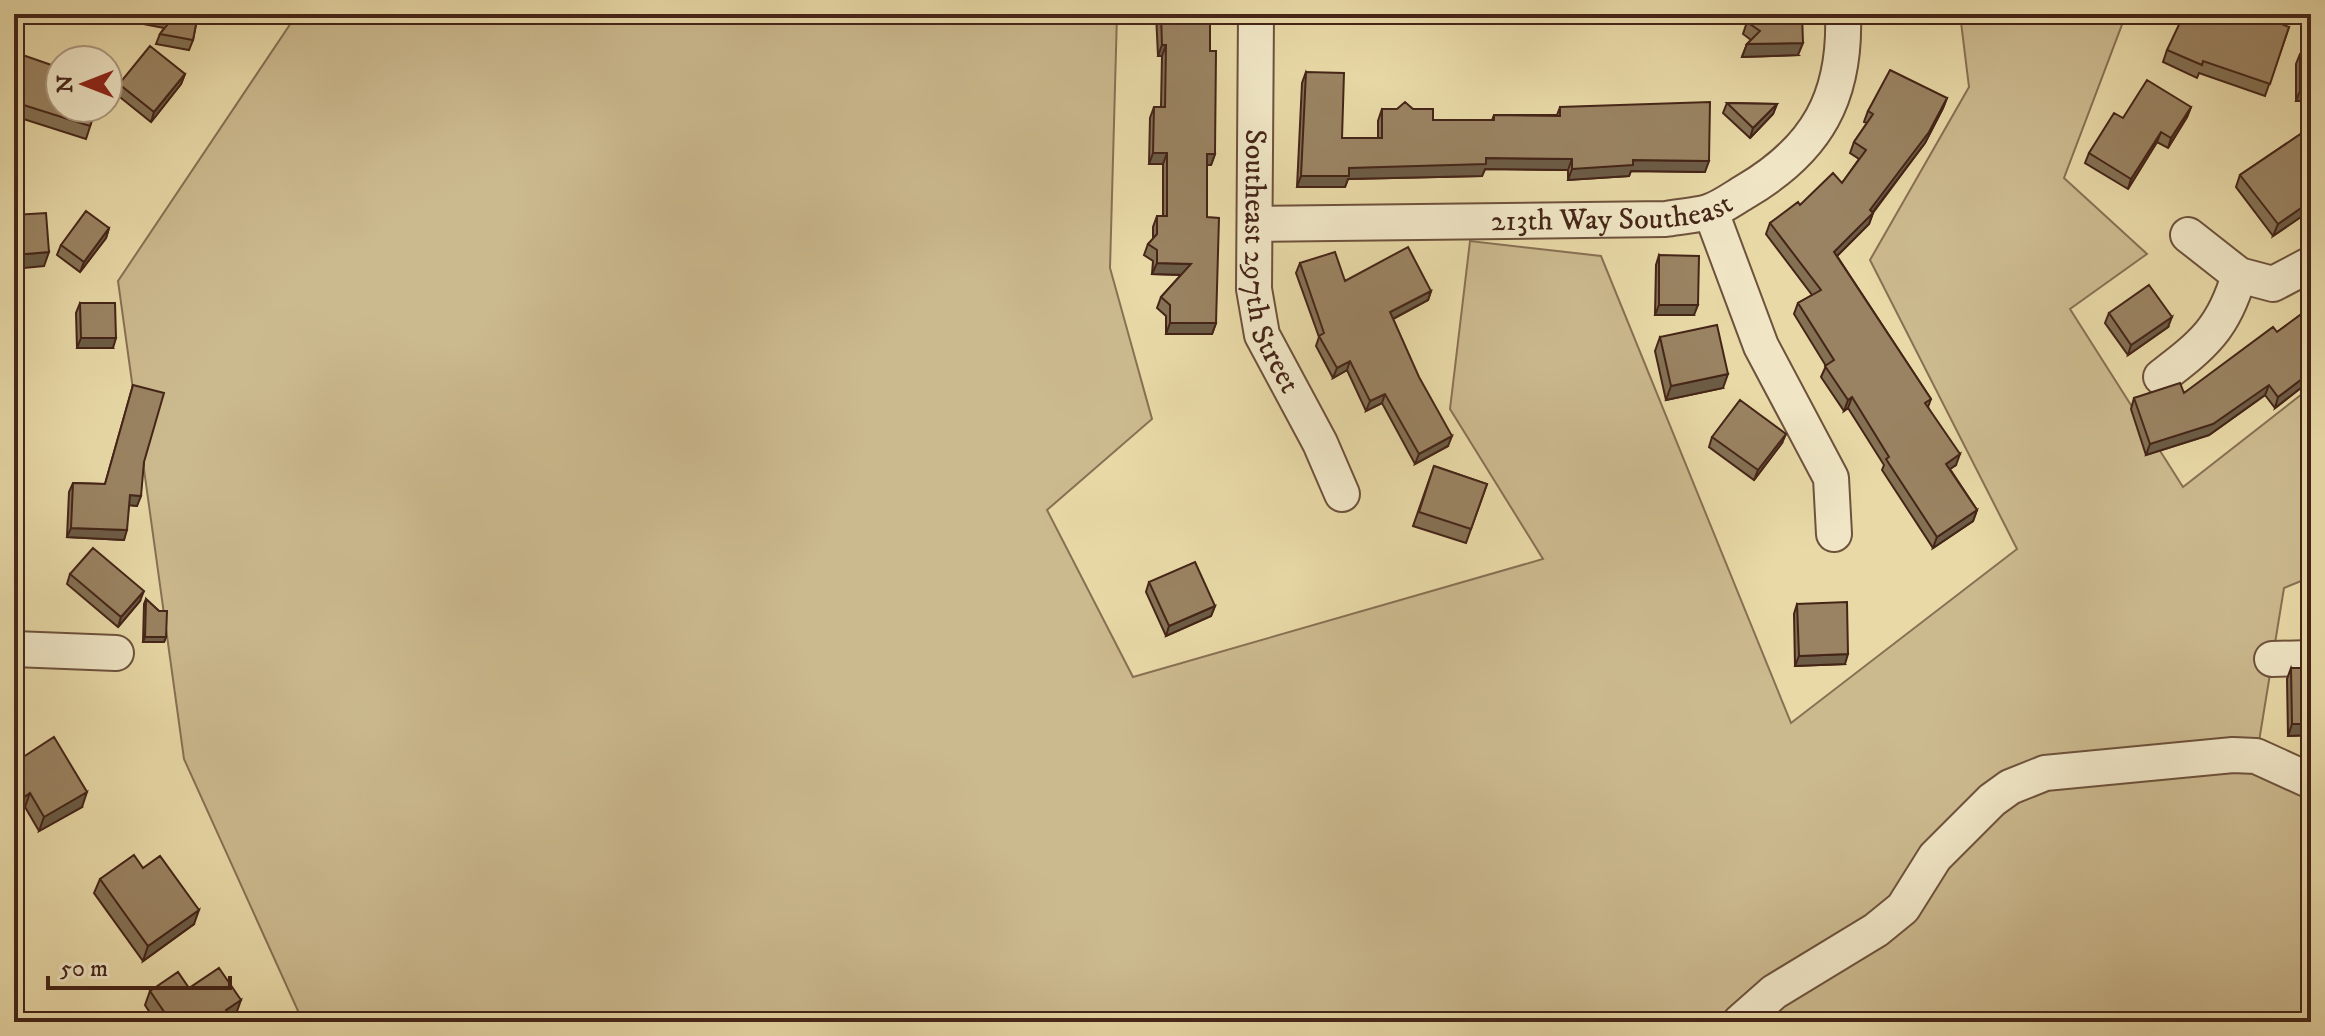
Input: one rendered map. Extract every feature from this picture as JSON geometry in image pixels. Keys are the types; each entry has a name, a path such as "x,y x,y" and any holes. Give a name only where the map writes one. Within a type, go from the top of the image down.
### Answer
{"street":[{"name":"Southeast 297th Street","path":"1256,14 1254,289 1262,335 1320,443 1342,494"},
{"name":"213th Way Southeast","path":"1256,224 1666,219 1711,212 1775,174 1818,130 1836,91 1844,43 1843,14"},
{"path":"1711,212 1761,346 1831,478 1834,534"},
{"path":"2188,235 2239,275 2273,284 2311,264"},
{"path":"2161,377 2215,332 2231,304 2239,275"},
{"path":"14,649 116,653"},
{"path":"2272,659 2311,658"},
{"path":"1740,1022 1774,992 1876,930 1903,908 1935,857 1992,800 2026,780 2045,773 2233,755 2256,756 2311,781"}],"shaded area":[{"path":"297,14 1117,14 1110,268 1152,419 1047,510 1133,677 1543,559 1450,409 1470,241 1601,256 1791,723 2017,549 1870,260 1969,87 1960,14 2126,14 2064,178 2147,254 2070,309 2183,487 2311,387 2311,577 2284,588 2255,766 2311,771 2311,1022 303,1022 184,759 118,281"}],"building":[{"path":"146,14 198,14 193,40 160,34 172,19"},
{"path":"1161,14 1210,14 1210,51 1216,51 1215,154 1207,154 1207,217 1219,218 1216,323 1170,323 1170,305 1161,297 1191,264 1157,263 1157,250 1148,244 1157,234 1157,216 1167,216 1167,153 1153,153 1154,107 1165,107 1166,45 1162,45"},
{"path":"1756,14 1802,14 1803,43 1747,44 1760,31 1747,22"},
{"path":"2184,14 2257,14 2289,27 2270,84 2203,61 2202,65 2167,50"},
{"path":"150,46 185,74 154,112 124,88 124,78"},
{"path":"14,52 44,62 44,111 14,102"},
{"path":"2300,54 2311,54 2311,91 2300,91"},
{"path":"1890,70 1947,98 1929,132 1870,210 1873,213 1834,252 1931,399 1925,403 1960,454 1946,464 1977,510 1937,537 1886,459 1889,457 1852,397 1848,400 1825,366 1834,360 1798,303 1821,290 1770,223 1798,202 1800,205 1833,173 1842,183 1866,150 1854,142 1873,114 1868,111"},
{"path":"1306,72 1344,73 1342,138 1382,138 1382,109 1397,109 1405,102 1413,109 1433,109 1433,120 1494,120 1494,115 1560,116 1560,107 1710,102 1709,161 1633,160 1633,165 1572,169 1572,159 1486,158 1486,164 1349,168 1349,176 1301,176"},
{"path":"2147,80 2191,107 2171,138 2161,132 2131,179 2089,153 2114,113 2123,118"},
{"path":"1727,103 1777,104 1753,128"},
{"path":"2311,127 2311,201 2278,224 2240,175"},
{"path":"86,211 109,228 84,262 61,245"},
{"path":"46,213 49,252 14,255 14,215"},
{"path":"1408,247 1431,291 1390,312 1419,377 1452,436 1419,454 1385,394 1370,401 1350,361 1337,368 1319,336 1324,333 1300,263 1335,252 1345,281"},
{"path":"1659,255 1699,256 1698,305 1659,305"},
{"path":"2149,285 2172,317 2131,345 2109,313"},
{"path":"80,303 115,303 116,338 81,338"},
{"path":"2311,307 2311,372 2278,397 2269,385 2213,424 2150,444 2134,398 2180,383 2184,393 2273,327 2277,332"},
{"path":"1717,325 1728,374 1671,386 1660,337"},
{"path":"133,385 164,393 144,462 141,496 130,495 127,530 71,528 73,483 105,484"},
{"path":"1740,400 1786,434 1758,470 1712,437"},
{"path":"1434,466 1487,484 1471,529 1419,512"},
{"path":"93,548 144,591 121,617 70,574"},
{"path":"1195,562 1215,606 1169,626 1149,582"},
{"path":"146,599 159,611 167,611 166,637 145,637"},
{"path":"1847,602 1848,654 1799,656 1797,604"},
{"path":"2291,668 2311,668 2311,724 2292,724"},
{"path":"54,737 87,792 44,817 30,793 24,797 18,788 14,790 14,763"},
{"path":"134,855 143,868 160,856 199,910 148,946 100,879"},
{"path":"219,968 241,1000 226,1010 234,1022 171,1022 150,991 178,972 189,988"}]}
